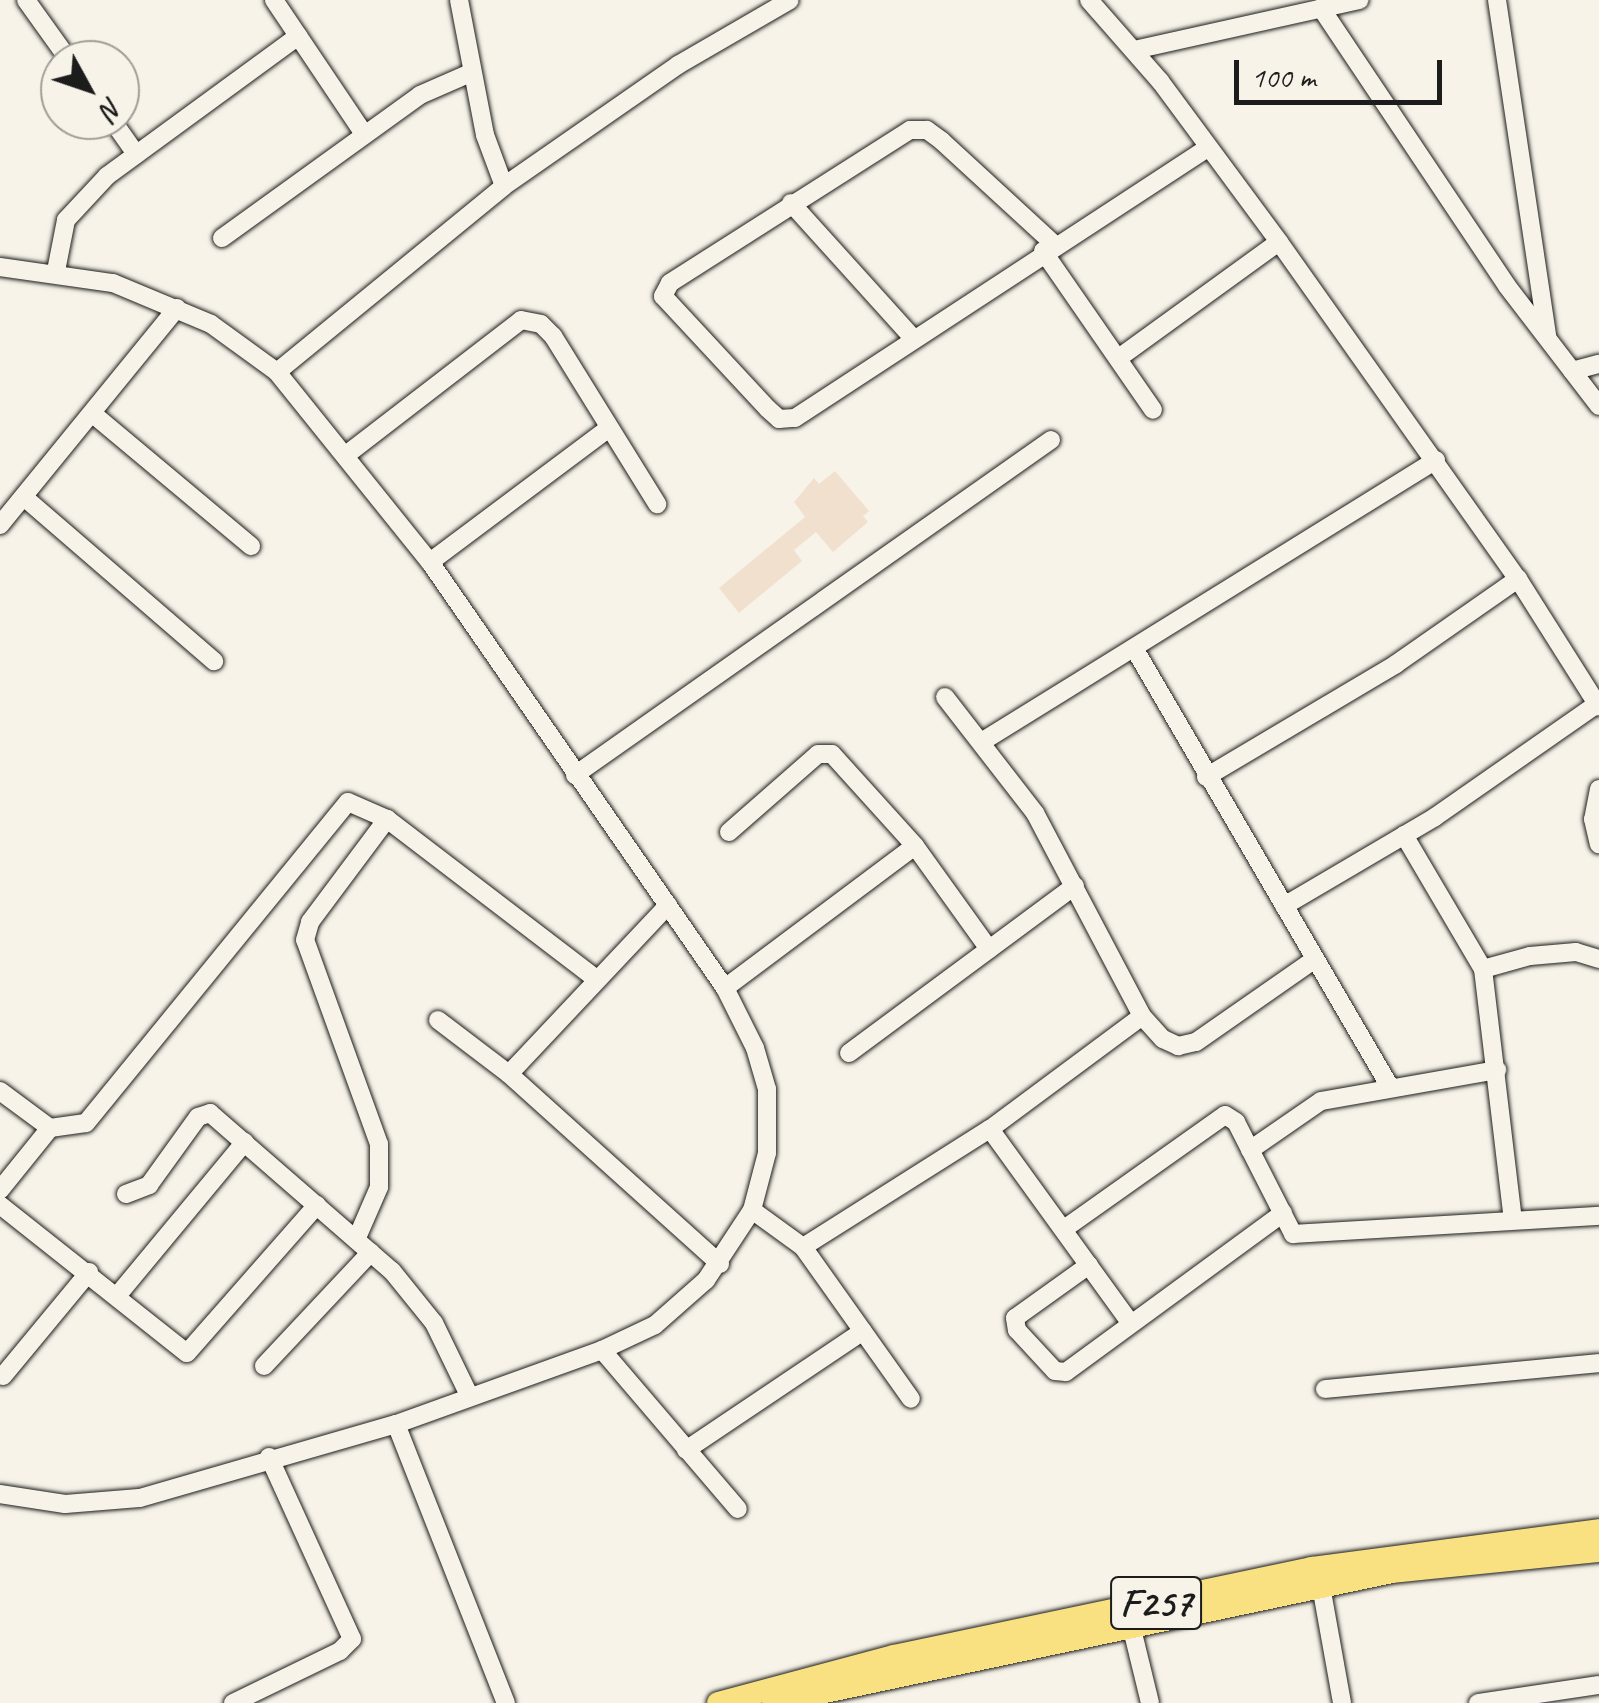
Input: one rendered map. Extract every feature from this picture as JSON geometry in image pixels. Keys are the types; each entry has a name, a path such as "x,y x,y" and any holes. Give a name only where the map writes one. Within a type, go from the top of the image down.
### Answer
{"main road":[{"name":"F257","path":"718,1703 894,1656 1312,1568 1599,1530"},
{"name":"F257","path":"772,1703 820,1698 1131,1625 1392,1572 1599,1551"}],"street":[{"path":"26,0 55,40"},
{"path":"274,0 364,134"},
{"path":"459,0 470,72 504,186"},
{"path":"277,372 504,186 678,65 790,0"},
{"path":"1089,0 1134,50 1280,242 1518,579 1598,705 1404,835 1284,906"},
{"path":"1134,50 1360,0"},
{"path":"1497,0 1547,338"},
{"path":"1321,8 1547,338 1599,406"},
{"path":"56,271 66,220 136,154 298,36"},
{"path":"222,238 420,95 470,72"},
{"path":"1152,410 1049,248 927,130 910,130 791,203 670,283 664,296 673,313 779,418 795,418 912,337 1049,248 1208,148"},
{"path":"126,140 136,154"},
{"path":"791,203 912,337"},
{"path":"1120,357 1280,242"},
{"path":"0,267 56,271 113,283 212,324 277,372 430,562 725,988 766,1089 767,1154 752,1210 720,1264 655,1325 602,1350 396,1424 269,1457 139,1498 65,1504 0,1494"},
{"path":"0,525 177,308"},
{"path":"346,455 521,320 541,324 553,336 657,504"},
{"path":"1572,370 1599,364"},
{"path":"93,414 251,546"},
{"path":"430,562 609,428"},
{"path":"576,774 1051,440"},
{"path":"983,741 1436,460"},
{"path":"25,498 214,661"},
{"path":"1206,777 1314,716 1518,579"},
{"path":"1134,648 1388,1086"},
{"path":"945,697 983,741 1035,813 1142,1016 1162,1040 1178,1046 1196,1042 1315,959"},
{"path":"729,832 818,754 832,754 914,846 989,949"},
{"path":"1599,789 1593,818 1599,844"},
{"path":"0,1190 50,1128 86,1123 348,802 359,801 387,819 596,979"},
{"path":"264,1366 364,1246 379,1187 379,1144 306,940 310,922 387,819"},
{"path":"1404,835 1483,969 1514,1219"},
{"path":"725,988 914,846"},
{"path":"849,1054 1076,886"},
{"path":"509,1074 668,904"},
{"path":"1483,969 1561,953 1599,958"},
{"path":"804,1247 990,1129 1142,1016"},
{"path":"438,1020 509,1074 720,1264"},
{"path":"1250,1150 1320,1101 1496,1070"},
{"path":"0,1091 50,1128"},
{"path":"126,1194 149,1185 204,1112 364,1246 434,1323 470,1397"},
{"path":"1064,1229 1215,1116 1236,1122 1293,1234 1312,1237 1514,1219 1599,1216"},
{"path":"990,1129 1129,1321"},
{"path":"117,1296 244,1142"},
{"path":"0,1205 187,1353 317,1205"},
{"path":"752,1210 804,1247 911,1398"},
{"path":"1088,1265 1016,1318 1017,1330 1041,1360 1066,1372 1129,1321 1283,1213"},
{"path":"3,1376 89,1272"},
{"path":"686,1450 863,1331"},
{"path":"602,1350 738,1509"},
{"path":"1325,1388 1599,1364"},
{"path":"396,1424 506,1703"},
{"path":"233,1703 340,1652 352,1638 269,1457"},
{"path":"1321,1586 1342,1703"},
{"path":"1131,1625 1150,1703"},
{"path":"1478,1703 1599,1685"}],"shaded area":[{"path":"835,471 869,511 863,516 868,522 833,552 816,532 794,550 802,561 739,613 719,588 805,517 794,502 814,478 819,484"}]}
